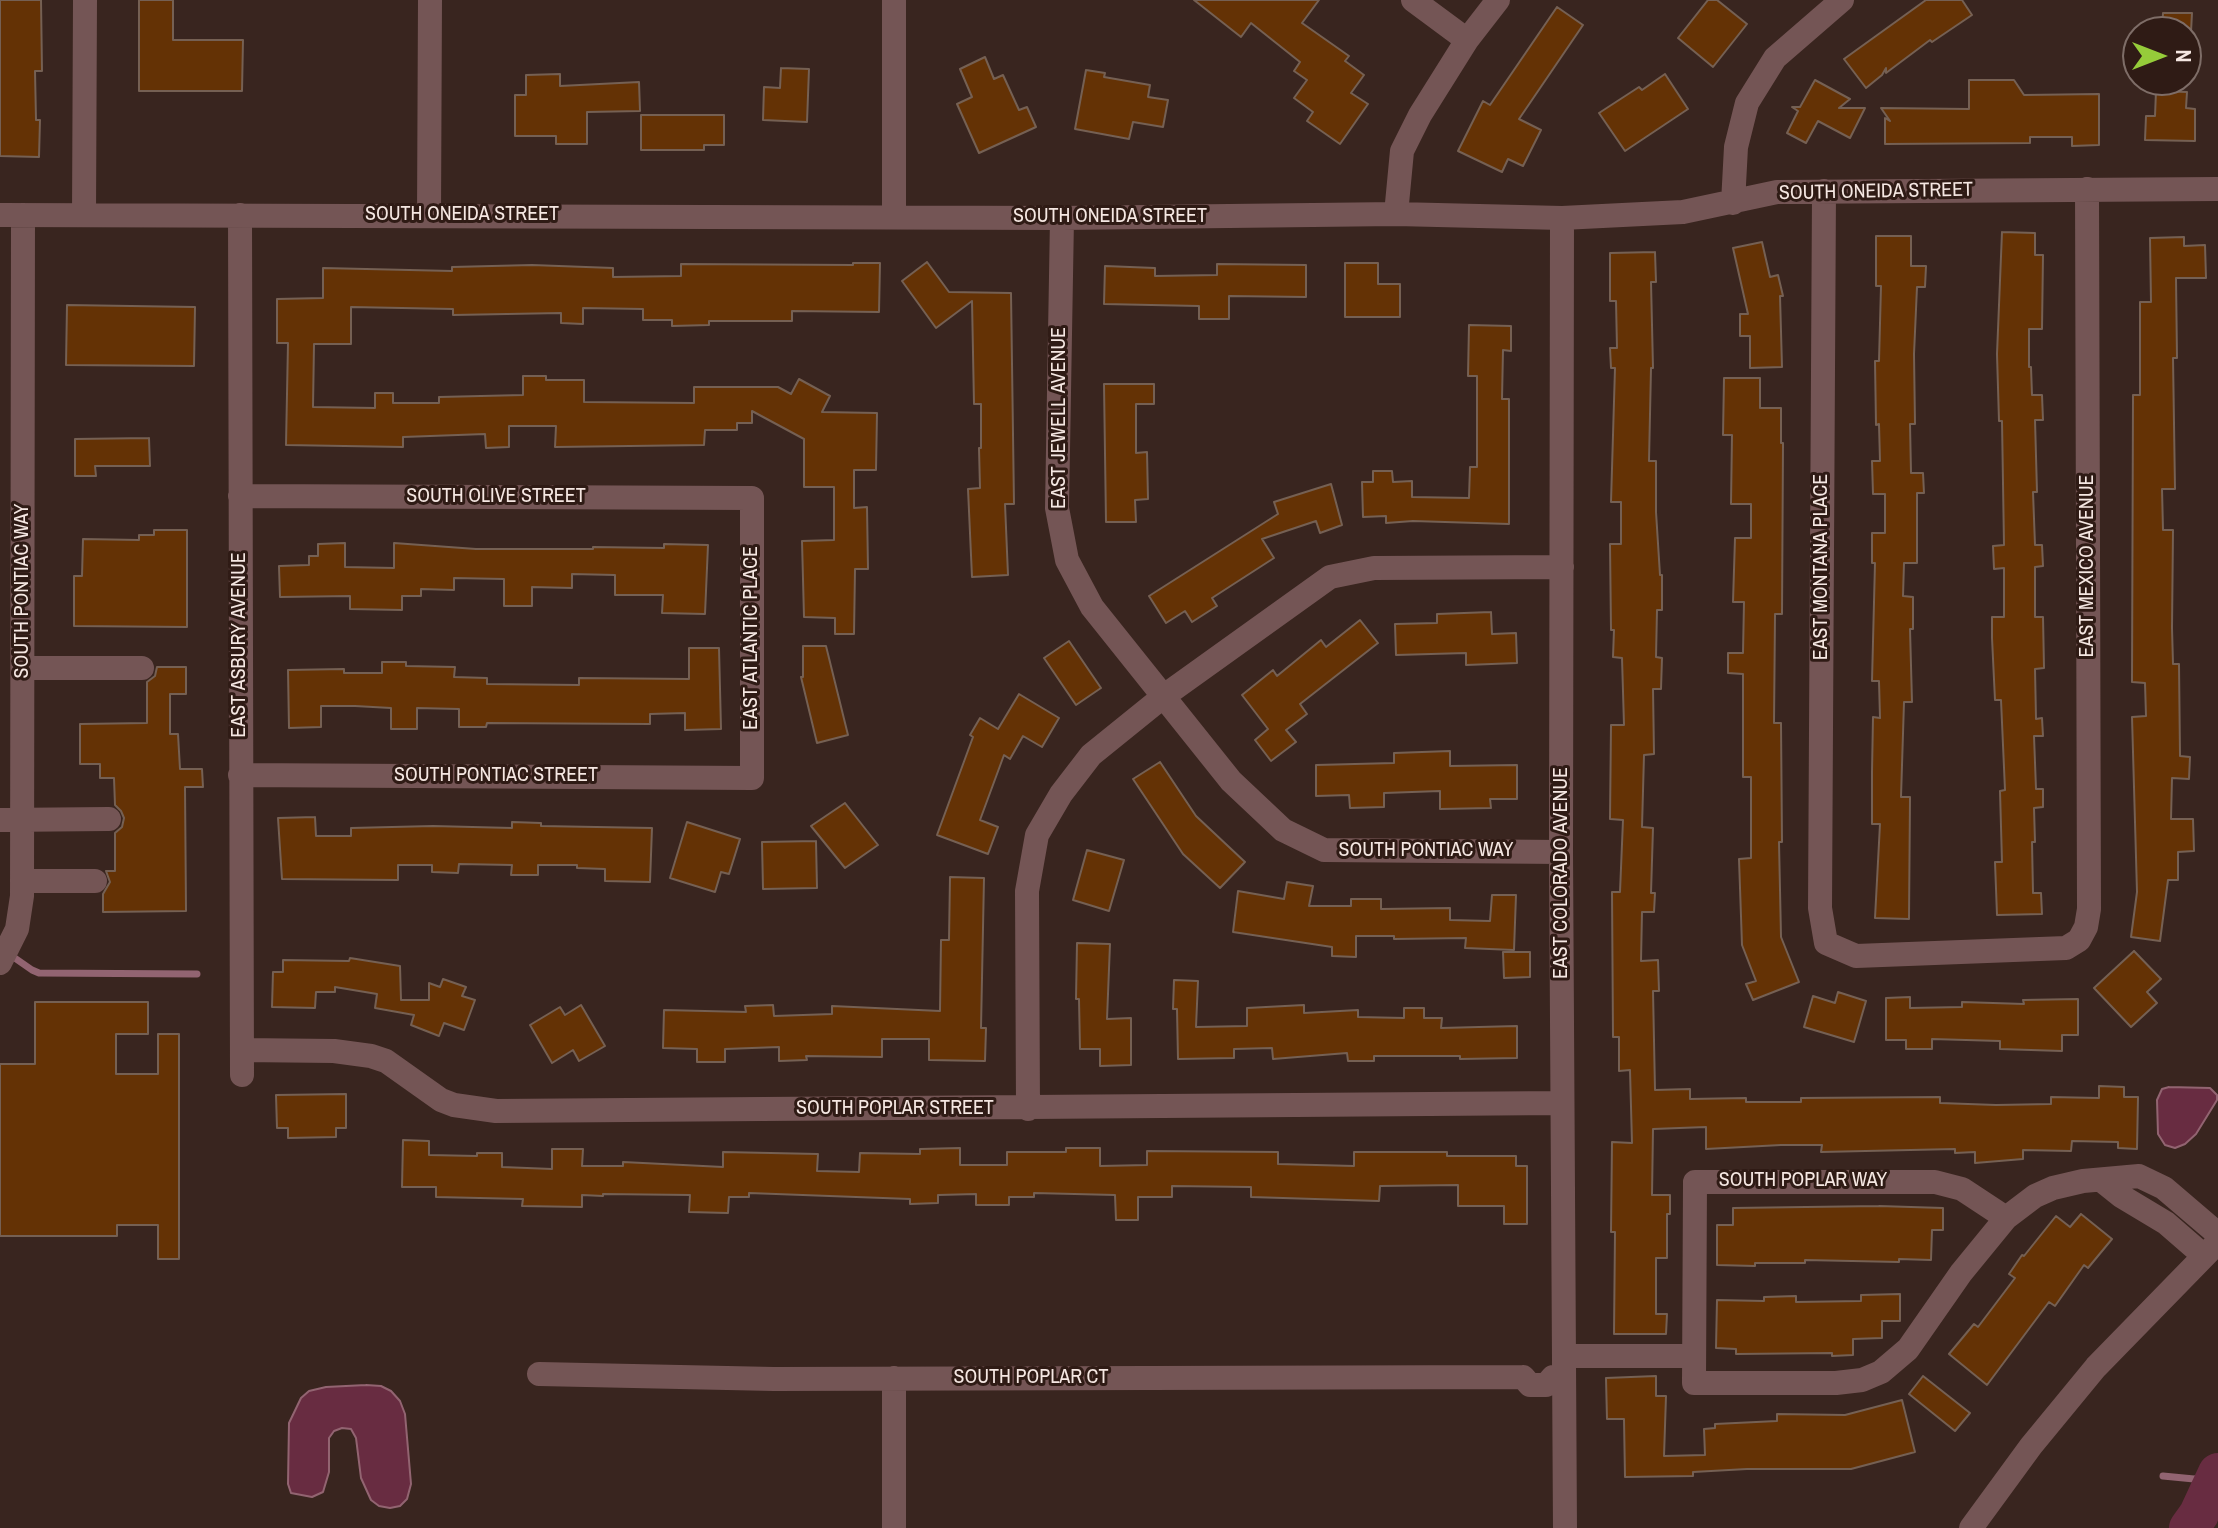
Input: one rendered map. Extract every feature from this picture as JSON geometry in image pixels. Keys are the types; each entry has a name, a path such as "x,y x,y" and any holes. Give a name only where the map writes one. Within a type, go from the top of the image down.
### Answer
{"street":[{"path":"84,215 85,0"},
{"path":"429,215 430,0"},
{"path":"894,0 894,216"},
{"path":"1413,0 1467,40"},
{"path":"1396,214 1402,151 1420,115 1467,40 1498,0"},
{"path":"1733,203 1736,147 1747,103 1775,58 1842,0"},
{"name":"EAST MEXICO AVENUE","path":"1826,943 1856,956 2053,949 2066,948 2079,940 2086,927 2089,909 2087,189"},
{"name":"SOUTH ONEIDA STREET","path":"12,215 1062,218 1396,214 1562,218 1683,212 1777,192 2218,189"},
{"name":"EAST MONTANA PLACE","path":"1824,191 1820,908 1826,943"},
{"name":"SOUTH PONTIAC WAY","path":"0,963 17,929 22,881 11,820 11,713 23,668 11,431 12,215"},
{"name":"EAST ASBURY AVENUE","path":"240,215 242,1062"},
{"name":"EAST JEWELL AVENUE","path":"1062,218 1057,508 1067,560 1092,607 1164,696"},
{"name":"EAST COLORADO AVENUE","path":"1562,218 1560,1370 1565,1528"},
{"name":"SOUTH OLIVE STREET","path":"240,496 752,498"},
{"name":"EAST ATLANTIC PLACE","path":"752,498 752,778"},
{"path":"1028,1109 1027,891 1037,835 1061,794 1091,755 1164,696 1330,577 1374,568 1562,567"},
{"path":"23,668 142,668"},
{"name":"SOUTH PONTIAC WAY","path":"1164,696 1231,781 1283,830 1324,850 1561,852"},
{"name":"SOUTH PONTIAC STREET","path":"240,775 752,778"},
{"path":"11,820 109,819"},
{"path":"22,881 95,881"},
{"name":"SOUTH POPLAR STREET","path":"242,1062 334,1051 371,1056 386,1061 441,1100 472,1109 1028,1109 1562,1103"},
{"path":"2006,1218 2035,1196 2053,1188 2130,1175 2161,1186 2218,1234"},
{"path":"1971,1528 2031,1446 2096,1367 2211,1249 2121,1196 2101,1180"},
{"name":"SOUTH POPLAR WAY","path":"1695,1182 1935,1182 1962,1189 2006,1218 1961,1273 1902,1355 1870,1377 1825,1383 1694,1383 1695,1182"},
{"path":"2147,1210 2161,1186"},
{"path":"1560,1370 1694,1356"},
{"name":"SOUTH POPLAR CT","path":"539,1374 894,1378 1523,1377 1530,1385 1546,1385 1560,1370"},
{"path":"894,1378 894,1528"}],"shaded area":[{"path":"2210,1088 2217,1095 2196,1134 2175,1148 2165,1145 2158,1134 2157,1100 2162,1089"},
{"path":"381,1386 391,1391 400,1401 405,1414 411,1484 407,1499 400,1506 390,1508 379,1506 371,1500 361,1478 356,1438 351,1429 342,1428 334,1431 329,1438 329,1472 323,1492 312,1497 291,1493 288,1484 289,1423 301,1398 309,1391 326,1387"}],"building":[{"path":"0,0 41,0 42,71 35,71 36,120 40,120 39,157 0,156"},
{"path":"139,0 173,0 173,40 243,40 242,91 139,91"},
{"path":"1194,0 1319,0 1302,23 1349,56 1345,61 1364,75 1351,93 1368,104 1340,144 1307,121 1313,112 1294,98 1307,80 1294,71 1300,62 1251,23 1241,37"},
{"path":"1708,0 1717,0 1747,24 1713,67 1678,38"},
{"path":"1926,0 1962,0 1972,15 1932,42 1930,40 1886,73 1886,68 1866,88 1844,59"},
{"path":"1557,7 1583,25 1519,119 1541,130 1523,166 1508,159 1502,172 1458,151 1483,101 1490,105"},
{"path":"2163,13 2192,13 2192,16 2163,16"},
{"path":"985,57 994,79 1003,75 1019,110 1027,107 1036,127 979,153 957,104 972,97 960,69"},
{"path":"781,68 809,69 807,122 763,120 764,87 780,88"},
{"path":"1086,70 1105,73 1104,77 1150,85 1148,97 1168,100 1163,127 1133,122 1129,139 1075,129"},
{"path":"560,74 560,86 639,82 640,111 587,112 587,144 556,144 556,136 515,136 515,95 526,95 526,75"},
{"path":"1665,74 1688,109 1625,151 1599,113"},
{"path":"1815,80 1850,99 1839,108 1865,108 1850,138 1818,121 1806,143 1787,133 1798,111 1792,107 1800,107"},
{"path":"1969,80 2014,80 2024,95 2099,94 2099,145 2072,146 2072,137 2030,137 2030,143 1885,144 1885,118 1890,121 1881,108 1969,109"},
{"path":"2156,96 2187,96 2186,108 2195,109 2195,141 2145,140 2146,116 2155,116"},
{"path":"641,115 724,115 724,145 704,145 704,150 641,150"},
{"path":"2002,232 2035,233 2035,255 2043,255 2042,329 2029,329 2032,395 2042,395 2043,420 2035,420 2037,492 2033,492 2035,545 2042,545 2043,566 2035,567 2035,617 2043,617 2044,668 2035,669 2036,719 2042,718 2043,736 2034,736 2036,789 2043,789 2043,807 2034,808 2035,842 2032,842 2033,893 2041,893 2042,914 1997,915 1995,862 2002,862 2000,791 2005,790 2001,700 1995,700 1992,617 2004,617 2004,568 1994,569 1993,546 2004,545 2002,421 1999,421 1997,354"},
{"path":"1876,236 1911,236 1911,266 1926,266 1925,287 1917,287 1915,424 1910,424 1911,473 1923,473 1924,493 1917,493 1917,563 1904,563 1903,596 1913,597 1913,629 1910,629 1912,702 1904,702 1901,797 1910,797 1909,919 1875,918 1880,824 1872,824 1873,717 1880,718 1879,681 1872,681 1875,563 1872,563 1872,533 1885,533 1885,494 1873,494 1872,461 1880,461 1875,361 1879,361 1881,286 1876,286"},
{"path":"2184,237 2184,246 2205,245 2206,278 2176,278 2177,358 2173,358 2175,489 2162,489 2163,530 2173,530 2173,664 2179,664 2180,756 2190,757 2189,779 2172,778 2171,819 2193,819 2194,851 2178,852 2178,880 2168,880 2160,941 2131,937 2137,892 2132,717 2146,716 2145,683 2132,682 2133,395 2140,395 2140,302 2151,302 2150,238"},
{"path":"1762,242 1770,277 1778,275 1783,296 1780,296 1782,367 1750,368 1750,336 1740,336 1740,314 1748,314 1733,248"},
{"path":"1655,252 1656,282 1651,282 1653,368 1649,461 1656,461 1662,610 1657,610 1656,657 1662,658 1661,689 1653,689 1654,754 1644,755 1642,827 1653,828 1651,893 1655,893 1654,912 1642,912 1641,961 1658,960 1659,991 1653,991 1655,1090 1690,1089 1690,1099 1746,1098 1746,1102 1801,1102 1801,1098 1940,1097 1940,1103 1996,1105 2051,1104 2051,1097 2099,1098 2099,1086 2124,1087 2124,1097 2138,1097 2137,1149 2118,1148 2118,1142 2072,1141 2071,1151 2023,1150 2023,1159 1975,1163 1975,1152 1955,1153 1955,1149 1821,1152 1822,1145 1781,1145 1706,1149 1706,1127 1653,1129 1652,1195 1670,1195 1667,1258 1656,1258 1656,1314 1667,1314 1666,1334 1614,1334 1612,1142 1632,1143 1630,1070 1619,1071 1619,1037 1613,1037 1612,892 1620,892 1623,820 1610,819 1611,725 1624,725 1622,658 1613,657 1614,630 1611,630 1610,544 1621,544 1621,502 1611,502 1615,368 1611,368 1610,348 1617,348 1616,301 1610,301 1610,253"},
{"path":"927,262 949,292 1011,293 1014,504 1005,504 1008,575 972,577 968,489 980,488 981,404 974,404 972,301 936,328 902,281"},
{"path":"880,263 879,312 792,311 792,321 709,321 709,325 672,326 672,320 643,320 643,309 583,308 583,324 561,323 561,313 453,315 453,309 351,307 351,344 314,344 313,407 375,408 375,393 393,393 393,403 439,403 439,397 523,395 523,376 546,376 546,380 584,380 584,402 694,403 694,387 778,387 791,394 799,379 830,396 822,412 877,413 876,470 854,470 854,508 867,507 868,569 855,569 854,634 835,634 835,618 804,617 802,541 834,540 834,487 804,487 804,439 752,411 752,423 737,423 737,430 705,430 704,445 555,447 556,426 509,426 509,447 486,448 485,434 403,437 403,447 286,445 288,343 277,343 277,299 323,298 323,268 452,271 452,267 532,265 613,268 613,277 681,276 681,264"},
{"path":"1345,263 1378,263 1378,284 1400,284 1400,317 1345,317"},
{"path":"1217,264 1306,265 1306,297 1229,296 1229,319 1199,319 1199,306 1104,304 1105,266 1155,268 1155,276 1217,275"},
{"path":"67,305 195,307 194,366 66,365"},
{"path":"1469,325 1511,326 1511,351 1503,350 1502,399 1509,399 1509,524 1386,523 1386,516 1363,517 1362,482 1373,482 1373,471 1392,471 1393,482 1412,481 1412,497 1469,498 1470,467 1477,467 1477,376 1468,376"},
{"path":"1724,378 1760,378 1760,408 1781,408 1783,443 1782,614 1775,614 1774,723 1781,723 1781,937 1799,982 1753,1000 1746,984 1756,981 1742,945 1739,859 1751,858 1751,777 1743,777 1743,674 1728,673 1728,653 1743,653 1744,602 1733,602 1735,538 1751,538 1751,504 1731,504 1732,435 1723,435"},
{"path":"1104,384 1154,384 1154,404 1136,404 1136,453 1147,452 1148,499 1135,500 1136,522 1106,522"},
{"path":"149,438 150,466 95,466 96,476 75,476 75,439"},
{"path":"1331,484 1342,525 1320,533 1316,521 1262,539 1274,558 1212,598 1217,606 1192,622 1185,611 1166,623 1149,596 1278,514 1274,502"},
{"path":"154,530 187,530 187,627 74,626 74,576 82,576 83,539 139,540 139,535 154,535"},
{"path":"345,543 345,567 394,568 394,543 476,549 708,545 705,614 662,613 663,595 615,595 615,575 572,574 572,588 532,587 532,606 504,606 504,579 454,578 454,590 421,589 421,596 402,596 402,610 350,609 350,596 280,597 279,566 309,565 309,556 318,556 318,544"},
{"path":"1491,612 1492,634 1516,633 1517,663 1466,665 1466,653 1396,655 1395,624 1437,623 1437,614"},
{"path":"1360,620 1378,643 1300,704 1307,714 1286,730 1296,742 1271,761 1255,740 1268,729 1242,695 1273,670 1277,676 1321,640 1326,647"},
{"path":"1069,641 1101,688 1076,705 1044,658"},
{"path":"803,646 826,646 848,735 817,743 801,677"},
{"path":"689,648 719,648 721,729 685,730 685,713 650,714 650,724 487,723 486,727 459,727 459,709 417,708 417,729 391,729 391,708 355,706 321,706 321,727 289,728 288,670 344,669 344,673 382,673 382,662 406,662 406,666 455,667 454,677 487,678 487,684 579,685 579,678 689,679"},
{"path":"157,667 186,667 186,694 170,694 170,734 178,734 180,769 202,769 203,787 185,787 186,911 103,912 103,894 110,882 106,871 115,871 115,833 122,827 124,818 115,805 114,778 100,778 100,764 80,764 80,724 147,723 147,682 155,676"},
{"path":"1019,694 1059,718 1042,747 1023,736 1010,759 1004,755 980,820 998,827 988,854 937,835 973,737 970,735 980,718 998,729"},
{"path":"1450,751 1450,766 1517,765 1517,799 1490,799 1491,808 1440,809 1440,791 1384,793 1384,807 1350,808 1349,795 1316,796 1316,765 1394,763 1394,753"},
{"path":"1160,762 1196,816 1245,862 1220,888 1183,854 1133,779"},
{"path":"845,803 878,845 845,868 811,826"},
{"path":"315,817 316,836 351,836 351,828 512,828 512,822 541,823 541,826 652,828 650,882 605,881 605,869 577,868 577,865 538,865 538,875 511,875 512,865 459,864 458,873 432,872 432,865 398,865 398,880 282,879 278,818"},
{"path":"687,822 740,839 729,874 721,872 715,892 670,878"},
{"path":"816,841 817,888 763,889 762,842"},
{"path":"1087,850 1124,860 1109,911 1073,900"},
{"path":"950,877 984,878 981,1028 986,1028 985,1061 929,1060 929,1039 882,1039 882,1057 806,1056 807,1060 779,1061 779,1047 725,1049 725,1062 697,1062 697,1049 663,1048 664,1010 746,1012 745,1006 773,1005 774,1016 832,1014 832,1006 940,1011 941,940 949,940"},
{"path":"1287,882 1313,886 1309,906 1351,906 1351,899 1381,899 1381,909 1450,908 1450,920 1490,921 1492,895 1516,895 1514,950 1465,948 1466,938 1356,936 1356,957 1332,956 1332,947 1233,932 1238,891 1284,899"},
{"path":"1077,943 1110,944 1107,1019 1131,1018 1131,1065 1100,1066 1100,1049 1080,1049 1079,999 1076,999"},
{"path":"2134,951 2161,979 2147,992 2157,1003 2131,1027 2094,988"},
{"path":"1503,952 1530,952 1530,977 1504,978"},
{"path":"350,958 400,966 401,1000 429,1000 429,983 440,987 443,979 466,987 462,996 475,1000 464,1030 444,1023 439,1036 411,1025 414,1015 375,1008 377,994 335,987 335,992 316,992 315,1008 272,1007 273,972 283,972 283,960 349,961"},
{"path":"1174,980 1198,981 1196,1027 1247,1026 1247,1008 1304,1005 1304,1013 1358,1010 1358,1017 1404,1018 1404,1008 1424,1008 1424,1018 1442,1018 1441,1028 1517,1026 1517,1058 1374,1056 1374,1061 1348,1061 1347,1053 1273,1059 1272,1048 1234,1049 1234,1058 1178,1059 1177,1009 1173,1009"},
{"path":"1838,992 1866,1001 1854,1042 1804,1027 1813,996 1835,1003"},
{"path":"1910,997 1910,1008 1962,1007 1962,1002 2024,1004 2023,1000 2078,999 2078,1035 2062,1035 2062,1051 2000,1049 2000,1041 1932,1039 1932,1049 1906,1049 1906,1040 1886,1040 1886,998"},
{"path":"35,1002 148,1002 148,1034 116,1034 116,1074 158,1074 158,1034 179,1034 179,1259 158,1259 158,1225 117,1225 117,1236 0,1236 0,1064 35,1064"},
{"path":"581,1005 605,1046 579,1061 573,1050 552,1063 530,1025 560,1007 565,1015"},
{"path":"346,1094 346,1128 336,1128 336,1137 288,1138 288,1128 277,1128 276,1095"},
{"path":"403,1140 429,1141 429,1155 502,1153 502,1167 552,1169 552,1149 583,1149 582,1166 623,1166 623,1162 723,1167 723,1152 818,1154 817,1171 859,1172 860,1153 920,1154 920,1149 960,1148 960,1165 1007,1165 1007,1152 1066,1152 1066,1148 1100,1148 1100,1166 1147,1165 1147,1151 1278,1152 1278,1164 1354,1166 1354,1152 1516,1156 1516,1166 1527,1166 1527,1224 1504,1224 1504,1206 1458,1206 1458,1185 1380,1186 1379,1201 1251,1197 1251,1187 1172,1186 1172,1197 1138,1197 1138,1220 1116,1220 1115,1195 1034,1193 1034,1197 1009,1197 1009,1205 976,1205 976,1194 938,1195 938,1203 910,1204 910,1199 749,1193 749,1197 729,1197 728,1213 689,1212 690,1195 582,1195 582,1207 522,1206 523,1199 436,1197 436,1187 402,1187"},
{"path":"1733,1208 1943,1208 1943,1230 1932,1230 1931,1260 1805,1260 1805,1263 1755,1263 1755,1266 1717,1265 1717,1225 1733,1225"},
{"path":"2081,1214 2112,1239 2088,1268 2084,1265 2055,1306 2049,1302 1987,1385 1949,1354 1974,1324 1978,1327 2015,1278 2009,1274 2022,1255 2056,1216 2070,1227"},
{"path":"1900,1294 1900,1321 1882,1321 1882,1338 1853,1339 1853,1355 1736,1354 1736,1349 1716,1348 1717,1300 1764,1301 1764,1297 1796,1296 1796,1302 1861,1301 1861,1295"},
{"path":"1656,1376 1656,1396 1666,1396 1664,1456 1705,1455 1704,1429 1715,1428 1715,1424 1777,1421 1777,1414 1845,1415 1902,1400 1915,1452 1851,1469 1747,1469 1693,1472 1693,1476 1625,1477 1624,1419 1607,1419 1606,1378"},
{"path":"1923,1376 1970,1413 1955,1431 1909,1394"}],"waterway":[{"path":"9,954 39,973 197,974"},
{"path":"2189,1528 2218,1473"},
{"path":"2163,1476 2194,1479 2216,1476"}]}
